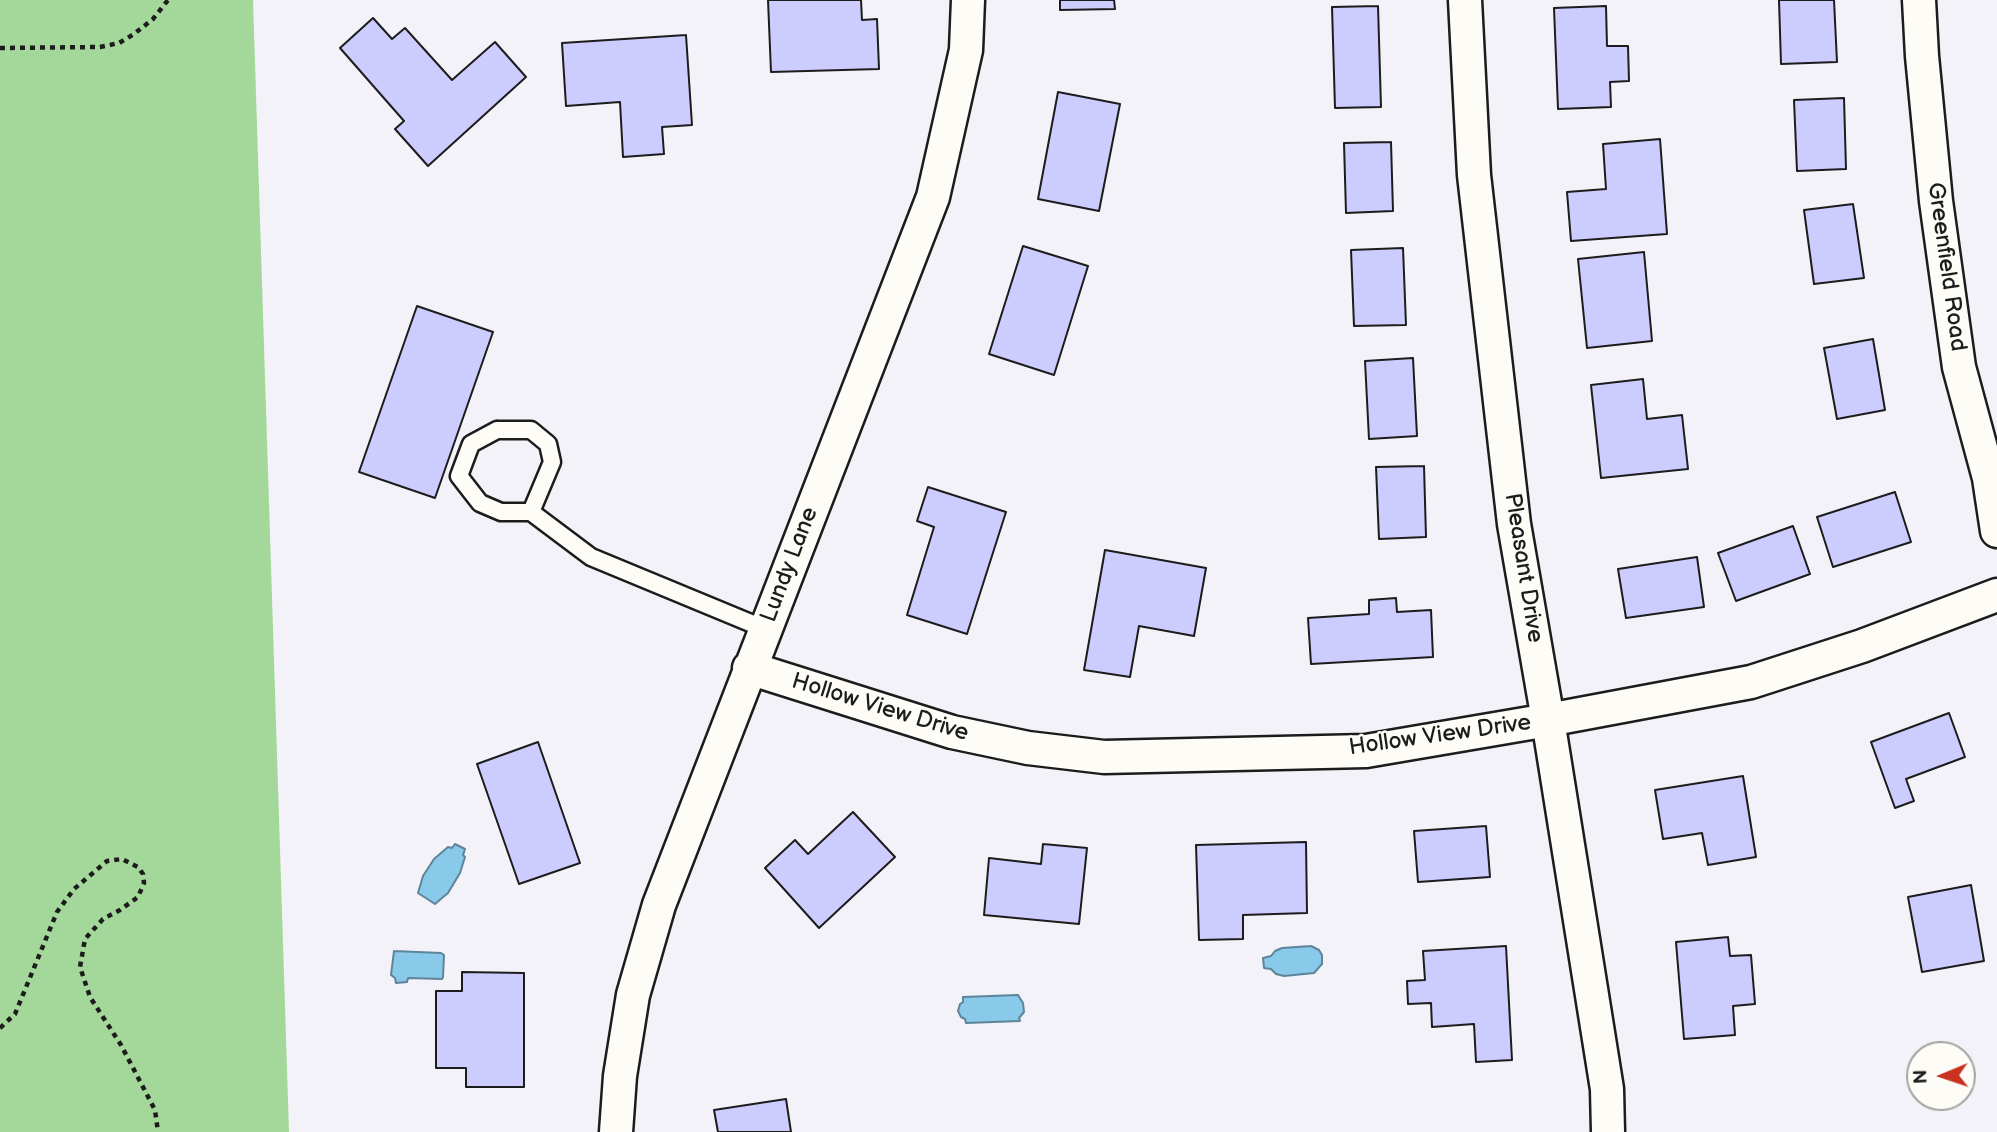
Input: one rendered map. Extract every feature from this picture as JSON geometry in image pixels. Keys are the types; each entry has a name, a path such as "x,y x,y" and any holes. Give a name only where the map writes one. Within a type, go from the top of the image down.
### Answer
{"street":[{"name":"Lundy Lane","path":"616,1132 620,1076 633,995 659,905 933,197 966,50 968,0"},
{"name":"Pleasant Drive","path":"1465,0 1474,175 1514,524 1607,1089 1608,1132"},
{"name":"Greenfield Road","path":"1919,0 1936,201 1959,367 1989,478 1997,531"},
{"name":"Hollow View Drive","path":"750,668 952,732 1028,748 1104,757 1366,751 1751,682 1862,646 1997,595"}],"lane":[{"path":"531,512 552,462 548,444 531,430 497,430 471,444 458,476 480,503 501,512 531,512 591,557 765,629"}],"path":[{"path":"0,48 100,47 118,43 153,19 168,0"},
{"path":"0,1028 15,1014 57,912 74,890 107,861 122,859 138,867 143,874 144,883 138,897 103,919 85,939 80,967 90,997 121,1045 155,1110 158,1132"}],"green space":[{"path":"0,0 253,0 289,1132 0,1132"}],"water":[{"path":"455,844 465,849 460,873 448,893 435,904 418,893 423,876 434,859"},
{"path":"1311,946 1322,955 1322,964 1314,973 1284,976 1264,968 1263,958 1271,956 1275,951"},
{"path":"394,951 441,953 444,955 442,979 408,978 407,982 396,983 391,975"},
{"path":"1018,995 1024,1012 1019,1018 1020,1021 966,1023 958,1011 963,997"}],"building":[{"path":"768,0 861,0 862,20 877,19 879,69 771,72"},
{"path":"1060,0 1114,0 1115,9 1060,10"},
{"path":"1779,0 1834,0 1837,62 1781,64"},
{"path":"1378,6 1381,107 1335,108 1332,7"},
{"path":"1606,6 1607,46 1628,46 1629,81 1610,82 1611,107 1558,109 1554,8"},
{"path":"373,18 392,39 405,28 452,80 495,42 526,77 428,166 395,129 404,121 340,48"},
{"path":"686,35 692,125 662,127 664,154 623,157 620,102 566,106 562,43"},
{"path":"1058,92 1120,104 1099,211 1038,199"},
{"path":"1844,98 1846,169 1797,171 1794,100"},
{"path":"1660,139 1667,234 1571,241 1567,192 1606,189 1603,144"},
{"path":"1391,142 1393,211 1346,213 1344,143"},
{"path":"1853,204 1864,278 1814,284 1804,210"},
{"path":"1023,246 1088,266 1054,375 989,354"},
{"path":"1403,248 1406,325 1354,326 1351,250"},
{"path":"1644,252 1652,341 1587,348 1578,259"},
{"path":"417,306 493,332 435,498 359,472"},
{"path":"1873,339 1885,410 1837,419 1824,348"},
{"path":"1413,358 1417,436 1369,439 1365,361"},
{"path":"1643,379 1647,419 1682,415 1688,469 1601,478 1591,385"},
{"path":"1424,466 1426,537 1379,539 1376,467"},
{"path":"928,487 1006,512 967,634 907,615 934,527 917,521"},
{"path":"1895,492 1911,542 1833,567 1817,517"},
{"path":"1793,526 1810,574 1736,601 1718,553"},
{"path":"1105,550 1206,568 1194,636 1139,626 1130,677 1084,670"},
{"path":"1697,557 1704,607 1626,618 1618,569"},
{"path":"1396,598 1397,612 1431,610 1433,657 1311,664 1308,618 1369,614 1369,600"},
{"path":"1949,713 1965,757 1906,779 1914,801 1895,808 1871,742"},
{"path":"538,742 580,863 519,884 477,764"},
{"path":"1743,776 1756,857 1708,865 1702,833 1663,839 1655,790"},
{"path":"853,812 895,857 819,928 765,868 795,840 808,854"},
{"path":"1486,826 1490,877 1418,882 1414,831"},
{"path":"1306,842 1307,913 1243,915 1243,939 1199,940 1196,845"},
{"path":"1043,844 1087,848 1079,924 984,915 989,858 1041,864"},
{"path":"1971,885 1984,961 1922,972 1908,897"},
{"path":"1728,937 1730,956 1751,955 1755,1004 1733,1006 1735,1035 1684,1039 1676,942"},
{"path":"1506,946 1512,1060 1476,1062 1474,1024 1432,1027 1431,1003 1408,1004 1407,981 1425,980 1423,951"},
{"path":"462,972 524,973 524,1087 466,1087 466,1068 436,1068 436,991 462,991"},
{"path":"786,1099 791,1132 718,1132 714,1110"}]}
